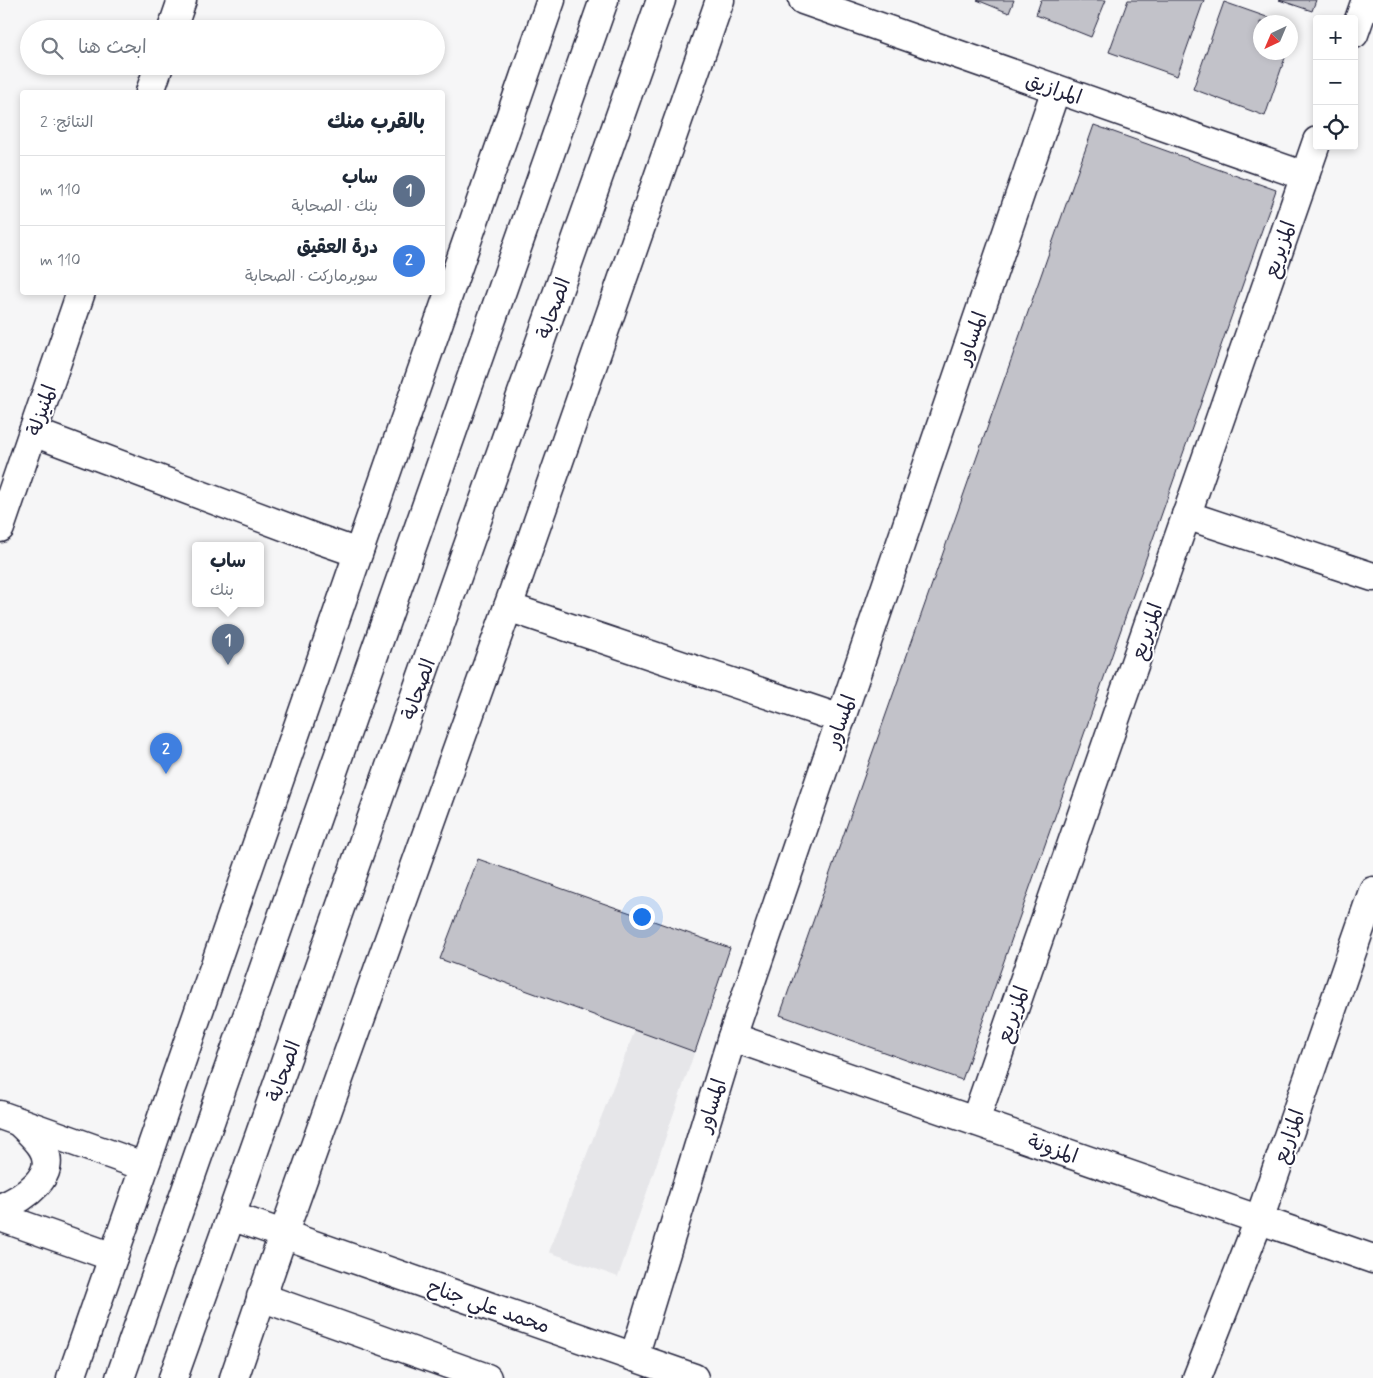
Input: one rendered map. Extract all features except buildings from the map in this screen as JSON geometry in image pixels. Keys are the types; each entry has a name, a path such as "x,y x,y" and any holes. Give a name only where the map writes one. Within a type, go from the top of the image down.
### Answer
{"street":[{"path":"175,20 182,0"},
{"path":"71,1378 143,1166 551,0"},
{"path":"120,1378 604,0"},
{"name":"الصحابة","path":"174,1378 661,0"},
{"path":"234,1378 283,1235 508,606 720,0"},
{"name":"المرازيق","path":"802,0 1305,176"},
{"path":"1358,23 1366,0"},
{"path":"151,90 156,75"},
{"name":"المساور","path":"634,1356 732,1037 1056,89"},
{"name":"المزيريع","path":"975,1121 1314,150"},
{"name":"المنيزلة","path":"0,528 80,295"},
{"path":"33,432 358,553"},
{"path":"1186,515 1373,577"},
{"path":"508,606 841,719"},
{"name":"المزاريع","path":"1197,1378 1258,1220 1373,892"},
{"name":"المزونة","path":"732,1037 1373,1259"},
{"path":"10,1119 143,1166"},
{"path":"0,1208 12,1204 43,1178 47,1164 43,1148 10,1119"},
{"name":"محمد علي جناح","path":"231,1216 694,1378"},
{"path":"0,1217 113,1257"},
{"path":"261,1297 487,1378"}],"shaded area":[{"path":"478,859 730,948 618,1277 549,1252 635,1030 440,960"}],"place":[{"name":"ساب","path":"228,665"},
{"name":"درة العقيق","path":"166,774"}]}
